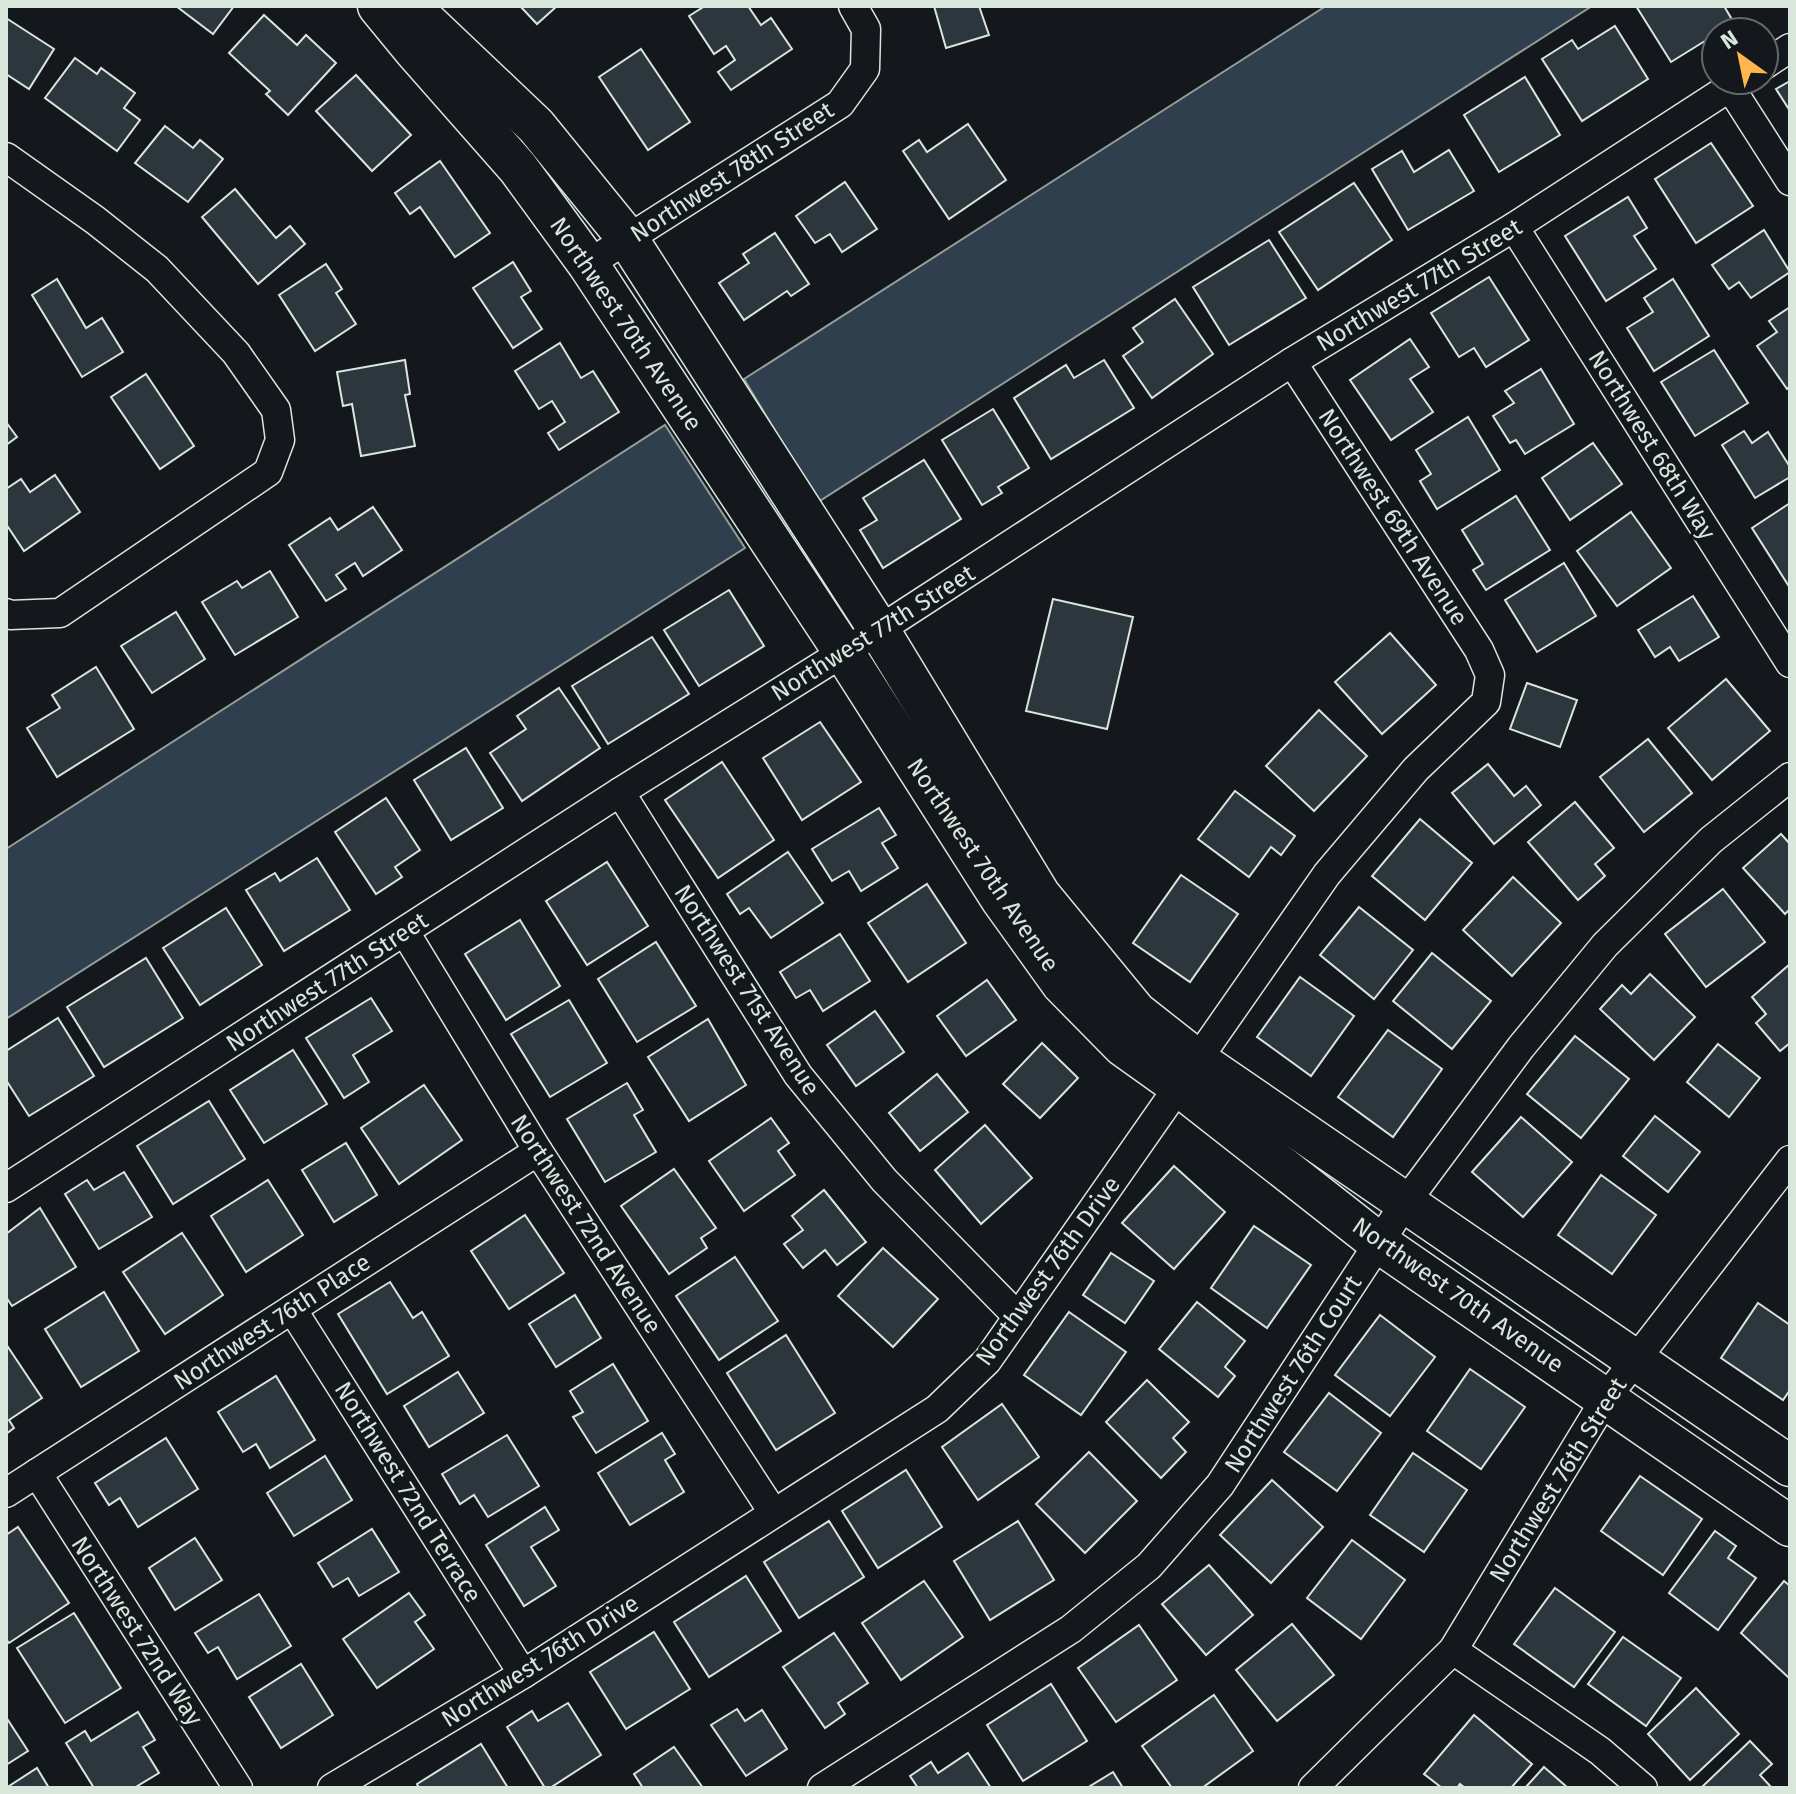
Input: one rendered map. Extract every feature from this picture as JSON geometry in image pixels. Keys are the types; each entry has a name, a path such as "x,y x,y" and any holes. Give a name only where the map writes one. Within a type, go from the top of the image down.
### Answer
{"street":[{"name":"Northwest 70th Avenue","path":"378,6 518,168 588,264 843,651 1001,899 1062,984 1123,1046 1188,1073 1405,1203 1790,1466"},
{"name":"Northwest 70th Avenue","path":"406,6 536,126 627,238 879,630 1040,895 1188,1073 1379,1243 1790,1526"},
{"name":"Northwest 78th Street","path":"588,264 840,104 865,69 866,29 853,6"},
{"name":"Northwest 77th Street","path":"6,1188 1292,362 1514,227 1716,96"},
{"path":"1742,96 1790,181"},
{"path":"6,157 95,220 157,269 236,353 276,410 280,440 268,472 60,613 8,614"},
{"name":"Northwest 68th Way","path":"1514,227 1790,663"},
{"name":"Northwest 69th Avenue","path":"1292,362 1479,650 1490,675"},
{"name":"Northwest 76th Drive","path":"332,1788 523,1674 937,1409 987,1361 1327,874 1416,769 1486,702 1490,675"},
{"name":"Northwest 76th Court","path":"822,1788 1071,1629 1149,1566 1220,1485 1405,1203 1521,1047 1605,945 1711,840 1790,777"},
{"name":"Northwest 71st Avenue","path":"620,792 798,1075 884,1180 1018,1317"},
{"name":"Northwest 72nd Avenue","path":"405,932 538,1151 773,1512"},
{"name":"Northwest 76th Place","path":"6,1493 538,1151"},
{"name":"Northwest 76th Street","path":"1313,1788 1453,1650 1606,1398 1633,1359 1790,1160"},
{"name":"Northwest 72nd Terrace","path":"292,1309 523,1674"},
{"name":"Northwest 72nd Way","path":"37,1473 238,1788"},
{"path":"1453,1650 1600,1751 1643,1788"}],"water":[{"path":"1326,6 1592,6 818,502 744,379"},
{"path":"665,425 745,548 6,1019 6,849"}],"building":[{"path":"176,6 234,6 213,34"},
{"path":"520,6 557,6 537,24"},
{"path":"705,6 748,6 761,25 771,18 792,49 731,90 718,72 735,60 726,46 714,54 689,16"},
{"path":"934,6 979,6 989,35 946,48"},
{"path":"1636,6 1724,6 1730,16 1700,16 1700,44 1671,62"},
{"path":"264,15 297,45 306,35 336,63 288,115 266,94 270,91 229,53"},
{"path":"6,18 54,49 29,89 6,74"},
{"path":"1615,26 1648,79 1582,121 1542,59 1572,40 1578,49"},
{"path":"641,49 690,122 648,150 599,77"},
{"path":"75,58 97,74 101,68 135,93 124,108 140,120 117,151 45,98"},
{"path":"356,75 411,135 372,171 316,111"},
{"path":"1525,77 1560,135 1499,172 1464,115"},
{"path":"1790,81 1790,111 1780,95 1780,87"},
{"path":"968,124 1006,180 949,219 903,151 919,140 927,152"},
{"path":"165,126 193,148 200,140 223,159 188,202 135,163"},
{"path":"1711,143 1753,206 1696,243 1655,179"},
{"path":"1449,150 1474,191 1408,230 1372,169 1402,151 1414,172"},
{"path":"440,161 490,233 455,257 420,207 410,214 395,193"},
{"path":"845,182 877,229 842,252 830,234 815,243 796,216"},
{"path":"1354,183 1392,240 1318,290 1279,232"},
{"path":"235,189 276,238 290,226 305,244 258,284 202,217"},
{"path":"1628,197 1647,228 1634,236 1656,269 1606,301 1565,236"},
{"path":"1764,230 1790,272 1751,298 1739,282 1729,289 1712,265"},
{"path":"775,233 809,284 791,296 787,291 744,320 719,283 749,263 743,254"},
{"path":"1269,240 1306,298 1229,345 1193,287"},
{"path":"513,262 531,291 521,297 542,329 513,348 473,288"},
{"path":"326,264 342,289 336,293 356,324 315,351 279,295"},
{"path":"1489,277 1529,340 1486,367 1474,348 1459,357 1431,313"},
{"path":"57,279 86,328 102,318 123,352 82,377 32,295"},
{"path":"1673,279 1709,336 1654,371 1627,328 1653,312 1644,298"},
{"path":"1175,299 1213,354 1152,398 1123,356 1143,342 1133,328"},
{"path":"1790,307 1790,386 1787,389 1757,346 1777,332 1769,321"},
{"path":"1410,339 1429,367 1410,379 1433,412 1391,440 1350,380"},
{"path":"560,343 581,378 593,371 619,412 559,450 548,433 565,422 552,401 539,409 515,371"},
{"path":"1714,350 1748,403 1695,436 1661,382"},
{"path":"405,360 410,394 405,395 415,446 361,456 352,404 343,406 337,372"},
{"path":"1104,360 1134,408 1051,459 1014,398 1066,365 1074,378"},
{"path":"1541,369 1574,424 1525,454 1516,440 1510,443 1493,416 1514,403 1505,391"},
{"path":"146,374 194,446 160,469 111,397"},
{"path":"993,409 1029,468 998,487 1002,493 982,505 942,440"},
{"path":"1468,417 1500,470 1437,509 1420,481 1431,474 1416,450"},
{"path":"6,422 17,437 6,445"},
{"path":"1744,431 1752,443 1768,432 1790,467 1790,477 1755,498 1722,445"},
{"path":"1593,443 1622,484 1570,520 1542,478"},
{"path":"924,460 961,519 883,568 860,530 877,520 863,498"},
{"path":"55,475 80,512 24,551 6,524 6,489 21,479 30,492"},
{"path":"1516,496 1550,550 1486,590 1473,570 1483,564 1462,530"},
{"path":"1790,503 1790,588 1752,528"},
{"path":"373,507 402,550 363,576 355,563 336,575 346,589 326,601 289,545 330,518 338,530"},
{"path":"1631,512 1671,568 1617,606 1577,551"},
{"path":"1564,563 1596,616 1537,652 1505,600"},
{"path":"270,571 298,617 235,655 202,602 237,581 242,588"},
{"path":"729,590 764,646 699,686 664,630"},
{"path":"1693,596 1719,637 1679,661 1670,647 1655,657 1638,630"},
{"path":"1053,599 1133,617 1107,729 1026,711"},
{"path":"176,612 205,659 152,693 121,646"},
{"path":"1390,633 1436,685 1382,734 1335,682"},
{"path":"652,637 689,694 608,744 572,686"},
{"path":"96,667 134,729 57,777 27,728 60,708 52,695"},
{"path":"1726,679 1770,731 1712,780 1668,728"},
{"path":"1527,683 1577,700 1560,747 1510,729"},
{"path":"559,688 600,748 522,801 490,753 526,729 517,716"},
{"path":"1319,710 1367,756 1314,811 1266,766"},
{"path":"820,722 861,782 802,820 763,758"},
{"path":"1648,739 1692,793 1644,832 1600,777"},
{"path":"466,748 503,808 451,840 414,780"},
{"path":"722,762 774,840 718,878 665,800"},
{"path":"1488,764 1514,796 1526,786 1541,805 1494,844 1452,793"},
{"path":"1235,791 1295,836 1281,855 1271,847 1249,877 1198,839"},
{"path":"386,798 420,850 395,867 402,877 376,894 335,832"},
{"path":"1575,802 1614,848 1595,864 1605,876 1578,900 1528,842"},
{"path":"879,808 896,835 882,843 898,868 861,891 849,871 832,881 812,849"},
{"path":"1420,819 1472,863 1425,920 1372,876"},
{"path":"1781,834 1790,844 1790,909 1785,914 1743,868"},
{"path":"788,852 823,903 771,938 749,908 740,914 727,894"},
{"path":"317,858 350,910 284,951 246,890 275,873 280,881"},
{"path":"607,862 648,926 587,965 546,901"},
{"path":"1181,875 1238,914 1190,982 1133,943"},
{"path":"1513,877 1561,923 1512,976 1463,930"},
{"path":"927,884 966,943 908,982 868,923"},
{"path":"1723,889 1765,942 1706,987 1665,934"},
{"path":"1359,907 1413,950 1374,999 1320,955"},
{"path":"226,908 262,965 200,1005 163,948"},
{"path":"520,920 560,986 506,1020 465,954"},
{"path":"840,934 870,981 823,1011 810,990 796,998 780,972"},
{"path":"656,942 696,1006 637,1042 598,979"},
{"path":"1432,953 1491,1001 1452,1049 1393,1001"},
{"path":"146,958 183,1018 104,1067 67,1007"},
{"path":"1790,964 1790,1043 1780,1051 1756,1023 1766,1014 1752,997"},
{"path":"1650,974 1695,1017 1654,1060 1600,1009 1622,985 1631,994"},
{"path":"1300,977 1354,1016 1311,1076 1257,1037"},
{"path":"987,980 1016,1020 966,1056 937,1016"},
{"path":"371,998 392,1031 353,1055 369,1082 344,1098 306,1038"},
{"path":"569,1000 607,1063 550,1097 511,1034"},
{"path":"875,1011 904,1052 856,1086 827,1045"},
{"path":"58,1018 94,1076 29,1116 6,1080 6,1051"},
{"path":"708,1019 746,1085 689,1121 648,1057"},
{"path":"1388,1030 1442,1069 1393,1137 1338,1097"},
{"path":"1575,1036 1629,1079 1581,1138 1527,1094"},
{"path":"1042,1043 1078,1078 1040,1118 1003,1084"},
{"path":"1718,1044 1760,1078 1729,1117 1687,1082"},
{"path":"293,1050 327,1104 264,1143 230,1090"},
{"path":"937,1074 968,1112 920,1151 889,1113"},
{"path":"627,1083 643,1110 634,1115 656,1152 605,1182 567,1119"},
{"path":"424,1085 462,1140 399,1184 361,1128"},
{"path":"209,1101 245,1159 173,1204 137,1146"},
{"path":"1655,1116 1700,1152 1668,1192 1623,1156"},
{"path":"1521,1117 1572,1162 1523,1217 1472,1172"},
{"path":"771,1118 789,1143 778,1151 795,1175 744,1211 709,1161"},
{"path":"985,1125 1032,1178 981,1224 935,1170"},
{"path":"346,1143 377,1195 334,1222 302,1170"},
{"path":"1174,1166 1225,1212 1174,1269 1122,1223"},
{"path":"674,1169 716,1228 701,1238 707,1248 669,1274 621,1206"},
{"path":"124,1172 152,1217 99,1249 65,1194 87,1180 94,1190"},
{"path":"1601,1175 1656,1215 1612,1274 1558,1235"},
{"path":"268,1180 303,1235 246,1272 211,1216"},
{"path":"824,1190 866,1242 837,1265 825,1250 803,1268 784,1244 803,1230 792,1216"},
{"path":"40,1208 76,1267 12,1306 6,1297 6,1234"},
{"path":"525,1215 564,1273 509,1309 471,1251"},
{"path":"1254,1226 1311,1265 1267,1328 1211,1288"},
{"path":"182,1233 223,1295 165,1334 123,1272"},
{"path":"883,1248 938,1299 893,1347 838,1296"},
{"path":"1111,1253 1154,1281 1125,1323 1083,1295"},
{"path":"735,1257 778,1321 719,1360 676,1296"},
{"path":"390,1282 413,1318 422,1312 449,1356 387,1394 338,1314"},
{"path":"104,1292 139,1351 81,1387 45,1329"},
{"path":"575,1295 601,1338 556,1367 529,1324"},
{"path":"1197,1302 1245,1341 1225,1367 1235,1376 1218,1397 1159,1349"},
{"path":"1758,1303 1790,1325 1790,1390 1783,1400 1721,1358"},
{"path":"1069,1312 1126,1352 1081,1415 1024,1375"},
{"path":"1380,1315 1435,1357 1390,1416 1335,1375"},
{"path":"786,1335 835,1413 776,1450 727,1373"},
{"path":"6,1344 42,1398 9,1420 14,1428 6,1434"},
{"path":"613,1364 648,1421 596,1453 573,1417 583,1412 570,1391"},
{"path":"1470,1369 1525,1407 1481,1469 1427,1431"},
{"path":"458,1372 484,1413 429,1447 404,1406"},
{"path":"276,1376 315,1440 270,1468 256,1444 243,1452 218,1412"},
{"path":"1147,1380 1189,1422 1173,1438 1186,1452 1161,1478 1106,1422"},
{"path":"1329,1393 1381,1433 1337,1491 1284,1452"},
{"path":"1002,1404 1039,1457 978,1500 942,1447"},
{"path":"662,1433 675,1454 665,1460 684,1492 630,1525 598,1473"},
{"path":"507,1435 539,1486 488,1517 474,1495 460,1504 442,1474"},
{"path":"166,1438 198,1489 138,1527 120,1498 109,1505 95,1483"},
{"path":"1089,1452 1137,1501 1085,1553 1036,1504"},
{"path":"1413,1453 1467,1490 1424,1552 1370,1515"},
{"path":"325,1456 352,1500 294,1536 267,1493"},
{"path":"906,1470 942,1527 878,1568 842,1511"},
{"path":"1640,1476 1702,1519 1663,1575 1601,1531"},
{"path":"1272,1480 1323,1527 1271,1583 1220,1535"},
{"path":"545,1507 559,1530 531,1547 556,1586 524,1606 486,1545"},
{"path":"829,1521 864,1577 799,1618 764,1562"},
{"path":"1018,1521 1054,1580 990,1620 954,1561"},
{"path":"18,1527 69,1603 9,1643 6,1639 6,1535"},
{"path":"372,1529 399,1572 359,1596 348,1578 333,1587 318,1563"},
{"path":"1715,1531 1736,1546 1728,1558 1756,1578 1718,1630 1669,1593"},
{"path":"195,1538 222,1580 175,1610 149,1568"},
{"path":"1352,1540 1405,1580 1361,1639 1307,1598"},
{"path":"1209,1565 1253,1615 1206,1655 1162,1604"},
{"path":"746,1576 781,1631 709,1677 674,1622"},
{"path":"924,1581 963,1637 901,1680 862,1623"},
{"path":"1784,1581 1790,1586 1790,1679 1741,1633"},
{"path":"1555,1588 1615,1632 1574,1687 1514,1644"},
{"path":"409,1593 425,1615 415,1622 434,1649 377,1688 343,1639"},
{"path":"259,1594 291,1646 237,1679 218,1647 208,1653 195,1633"},
{"path":"74,1613 121,1688 65,1723 17,1648"},
{"path":"1292,1624 1334,1675 1277,1721 1236,1670"},
{"path":"1139,1625 1177,1680 1116,1722 1078,1668"},
{"path":"654,1632 690,1689 626,1729 590,1672"},
{"path":"834,1633 868,1683 838,1703 845,1714 825,1728 783,1667"},
{"path":"1623,1637 1681,1678 1646,1726 1588,1684"},
{"path":"301,1664 333,1715 281,1748 249,1697"},
{"path":"1051,1684 1087,1741 1023,1781 987,1725"},
{"path":"1696,1688 1739,1734 1690,1780 1648,1734"},
{"path":"1214,1695 1253,1751 1202,1788 1172,1788 1142,1746"},
{"path":"568,1703 601,1755 550,1788 545,1788 507,1727 532,1711 538,1721"},
{"path":"737,1709 745,1721 762,1710 787,1749 746,1776 711,1725"},
{"path":"138,1712 155,1740 143,1747 159,1773 134,1788 94,1788 66,1743 85,1731 91,1741"},
{"path":"1474,1715 1532,1764 1511,1788 1465,1788 1460,1784 1457,1788 1442,1788 1424,1774"},
{"path":"6,1717 28,1751 6,1765"},
{"path":"1750,1741 1772,1764 1760,1775 1772,1788 1703,1786"},
{"path":"481,1744 508,1788 419,1788 417,1784"},
{"path":"674,1747 703,1788 643,1788 634,1774"},
{"path":"968,1753 991,1788 918,1788 910,1776 931,1762 938,1773"},
{"path":"1544,1767 1568,1788 1525,1788"},
{"path":"37,1768 49,1788 6,1788"},
{"path":"1113,1772 1123,1788 1087,1788"}]}
